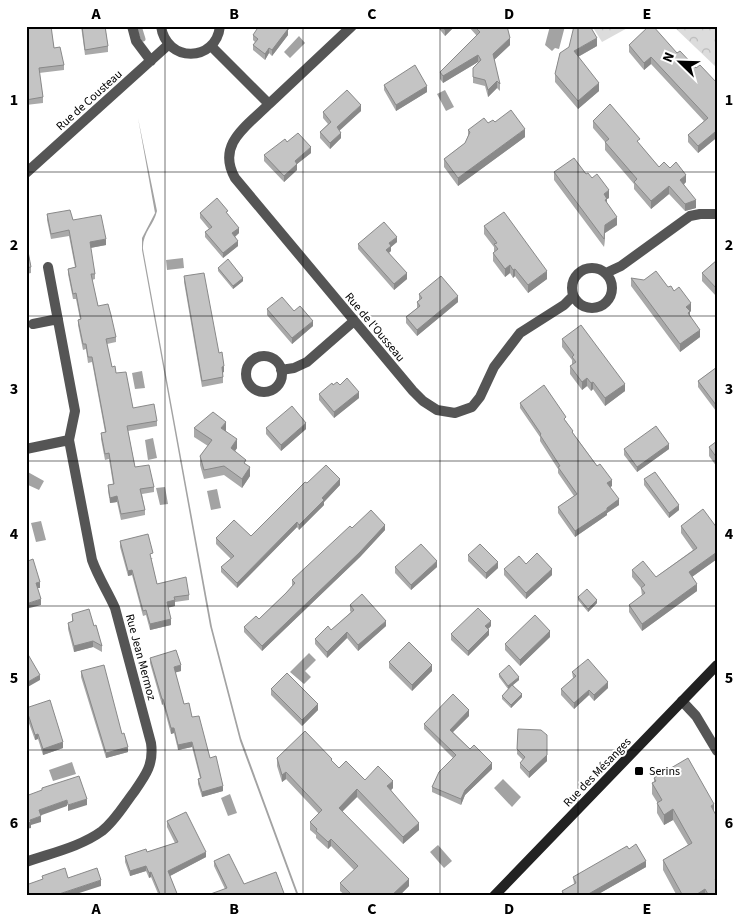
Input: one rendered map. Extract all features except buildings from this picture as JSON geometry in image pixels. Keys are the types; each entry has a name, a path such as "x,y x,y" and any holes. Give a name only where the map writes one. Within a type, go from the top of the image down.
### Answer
{"main road":[{"name":"Rue des Mésanges","path":"494,896 717,665"}],"street":[{"path":"132,26 136,41 151,61"},
{"path":"161,26 162,34 168,44 180,53 191,55 202,52 211,46 217,38 220,26"},
{"name":"Rue de l'Ousseau","path":"352,26 236,136 228,155 231,171 235,178 423,401 437,410 455,413 467,410 476,403 494,366 520,333 564,305 573,296"},
{"name":"Rue de Cousteau","path":"26,173 168,44"},
{"path":"211,46 269,104"},
{"path":"606,273 621,266 690,216 717,214"},
{"path":"26,449 69,440 75,411 48,267"},
{"path":"593,268 606,273 612,284 611,296 603,305 592,309 586,308 576,301 573,296 572,282 580,271 593,268"},
{"path":"33,324 58,319"},
{"path":"281,370 294,368 307,362 354,321"},
{"name":"Rue Jean Mermoz","path":"26,862 78,844 102,831 115,818 145,776 152,754 115,608 99,579 92,560 69,440"},
{"path":"682,701 696,716 717,752"}],"green space":[{"path":"592,26 631,26 602,42"},
{"path":"673,26 717,26 717,68"}],"shaded area":[{"path":"550,26 565,26 559,49 555,48 552,51 545,45"},
{"path":"299,36 305,43 290,58 284,52"},
{"path":"445,90 454,107 446,111 437,94"},
{"path":"138,118 157,211 144,238 143,249 212,627 241,738 299,896 297,896 240,741 210,626 142,250 142,238 155,213"},
{"path":"183,258 184,268 167,270 166,260"},
{"path":"142,371 145,388 135,389 132,373"},
{"path":"153,438 157,458 148,460 145,440"},
{"path":"26,471 44,481 39,490 26,484"},
{"path":"165,487 168,504 160,505 156,488"},
{"path":"217,489 221,508 211,510 207,491"},
{"path":"41,521 46,540 36,542 31,523"},
{"path":"309,653 316,660 305,671 311,677 304,684 290,672"},
{"path":"72,762 76,774 53,781 49,770"},
{"path":"503,779 521,797 512,807 494,788"},
{"path":"230,794 237,813 228,816 221,798"},
{"path":"438,845 452,861 444,868 430,852"}],"waterway":[{"path":"139,26 143,39"}],"place":[{"name":"Serins","path":"639,771"}]}
